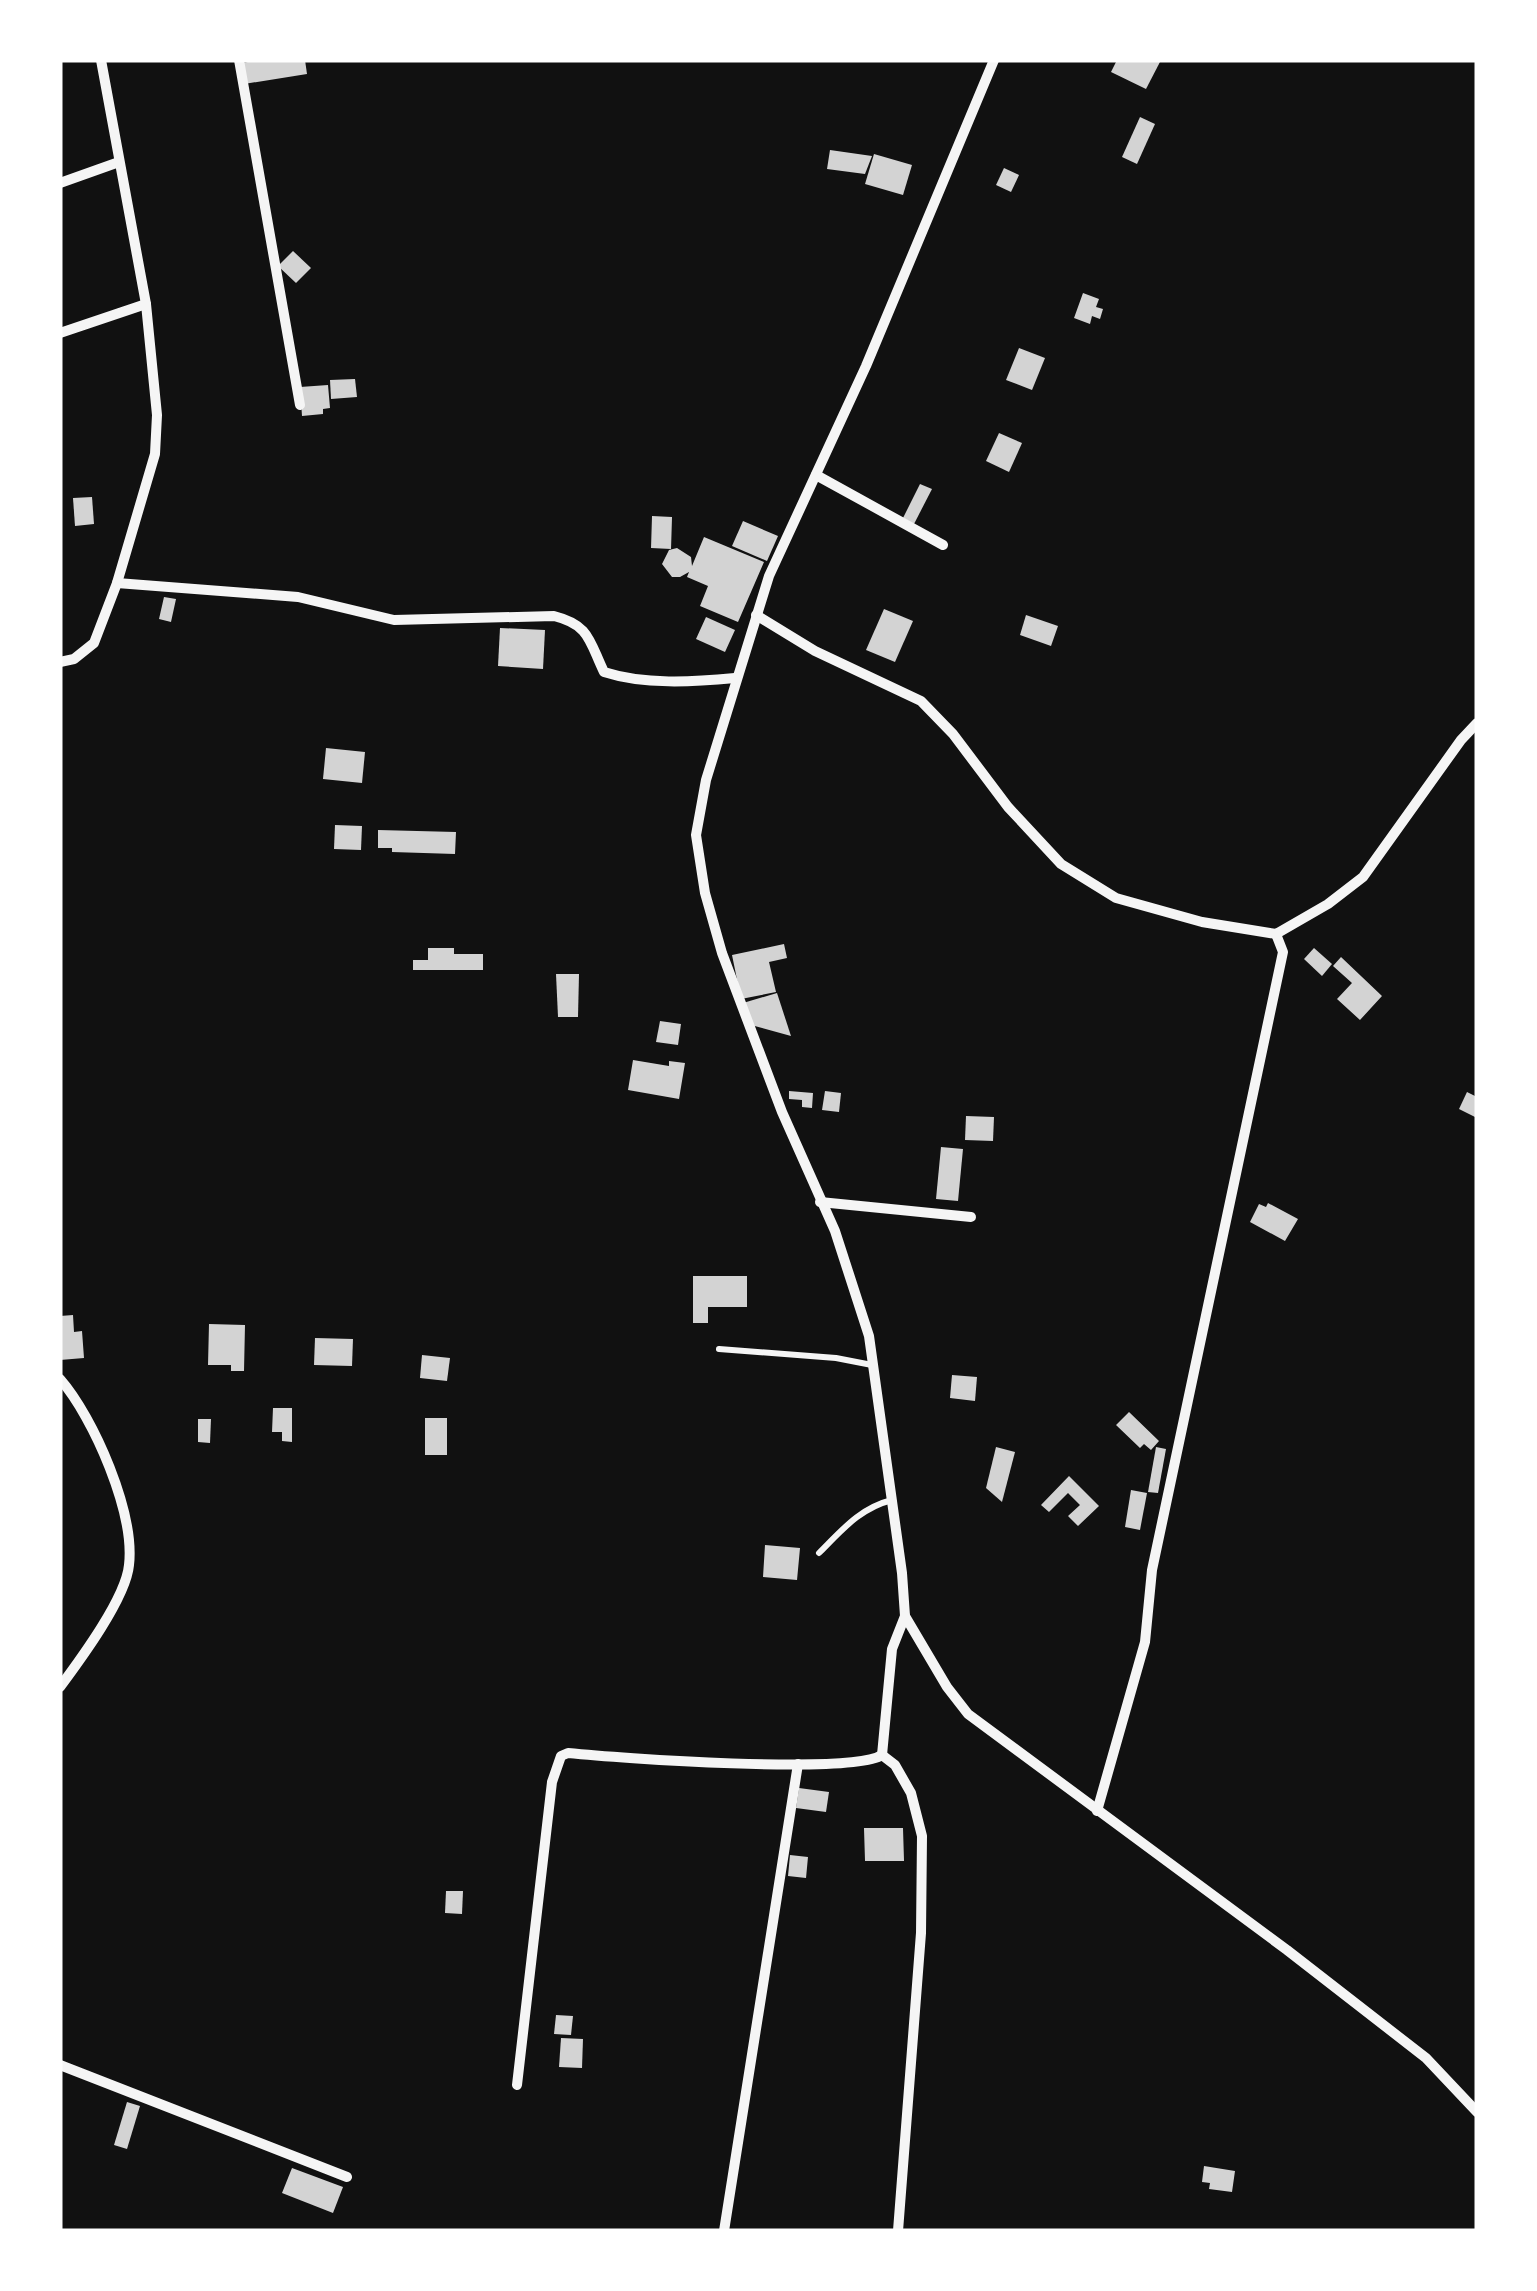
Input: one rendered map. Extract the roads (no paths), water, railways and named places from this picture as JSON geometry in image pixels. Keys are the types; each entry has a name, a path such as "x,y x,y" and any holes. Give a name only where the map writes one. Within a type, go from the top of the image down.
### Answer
{"street":[{"path":"60,662 74,659 94,644 117,583 155,454 156,415 146,304 101,60"},
{"path":"239,60 300,406"},
{"path":"994,60 866,366 769,576 706,780 696,834 705,893 722,953 760,1056 858,1294 873,1365 904,1616 939,1675 968,1714 1426,2058 1477,2112"},
{"path":"60,183 118,162"},
{"path":"60,333 146,304"},
{"path":"816,475 943,545"},
{"path":"117,583 298,597 394,620 554,616 571,620 584,629 604,672 681,680 735,678"},
{"path":"756,614 815,651 921,700 954,734 1008,807 1060,864 1116,898 1202,922 1276,934 1328,904 1364,877 1477,722"},
{"path":"1097,1811 1145,1642 1152,1570 1283,952 1276,934"},
{"path":"820,1202 971,1217"},
{"path":"60,1378 72,1392 104,1458 129,1522 129,1569 102,1628 60,1687"},
{"path":"882,1755 892,1649 904,1616"},
{"path":"517,2085 552,1782 561,1756 798,1764 860,1762 882,1755"},
{"path":"882,1755 895,1765 911,1793 922,1836 921,1933 898,2231"},
{"path":"724,2231 798,1764"},
{"path":"60,2065 347,2177"}],"lane":[{"path":"719,1349 836,1358 873,1365"},
{"path":"820,1553 850,1526 858,1512 892,1500"}]}
